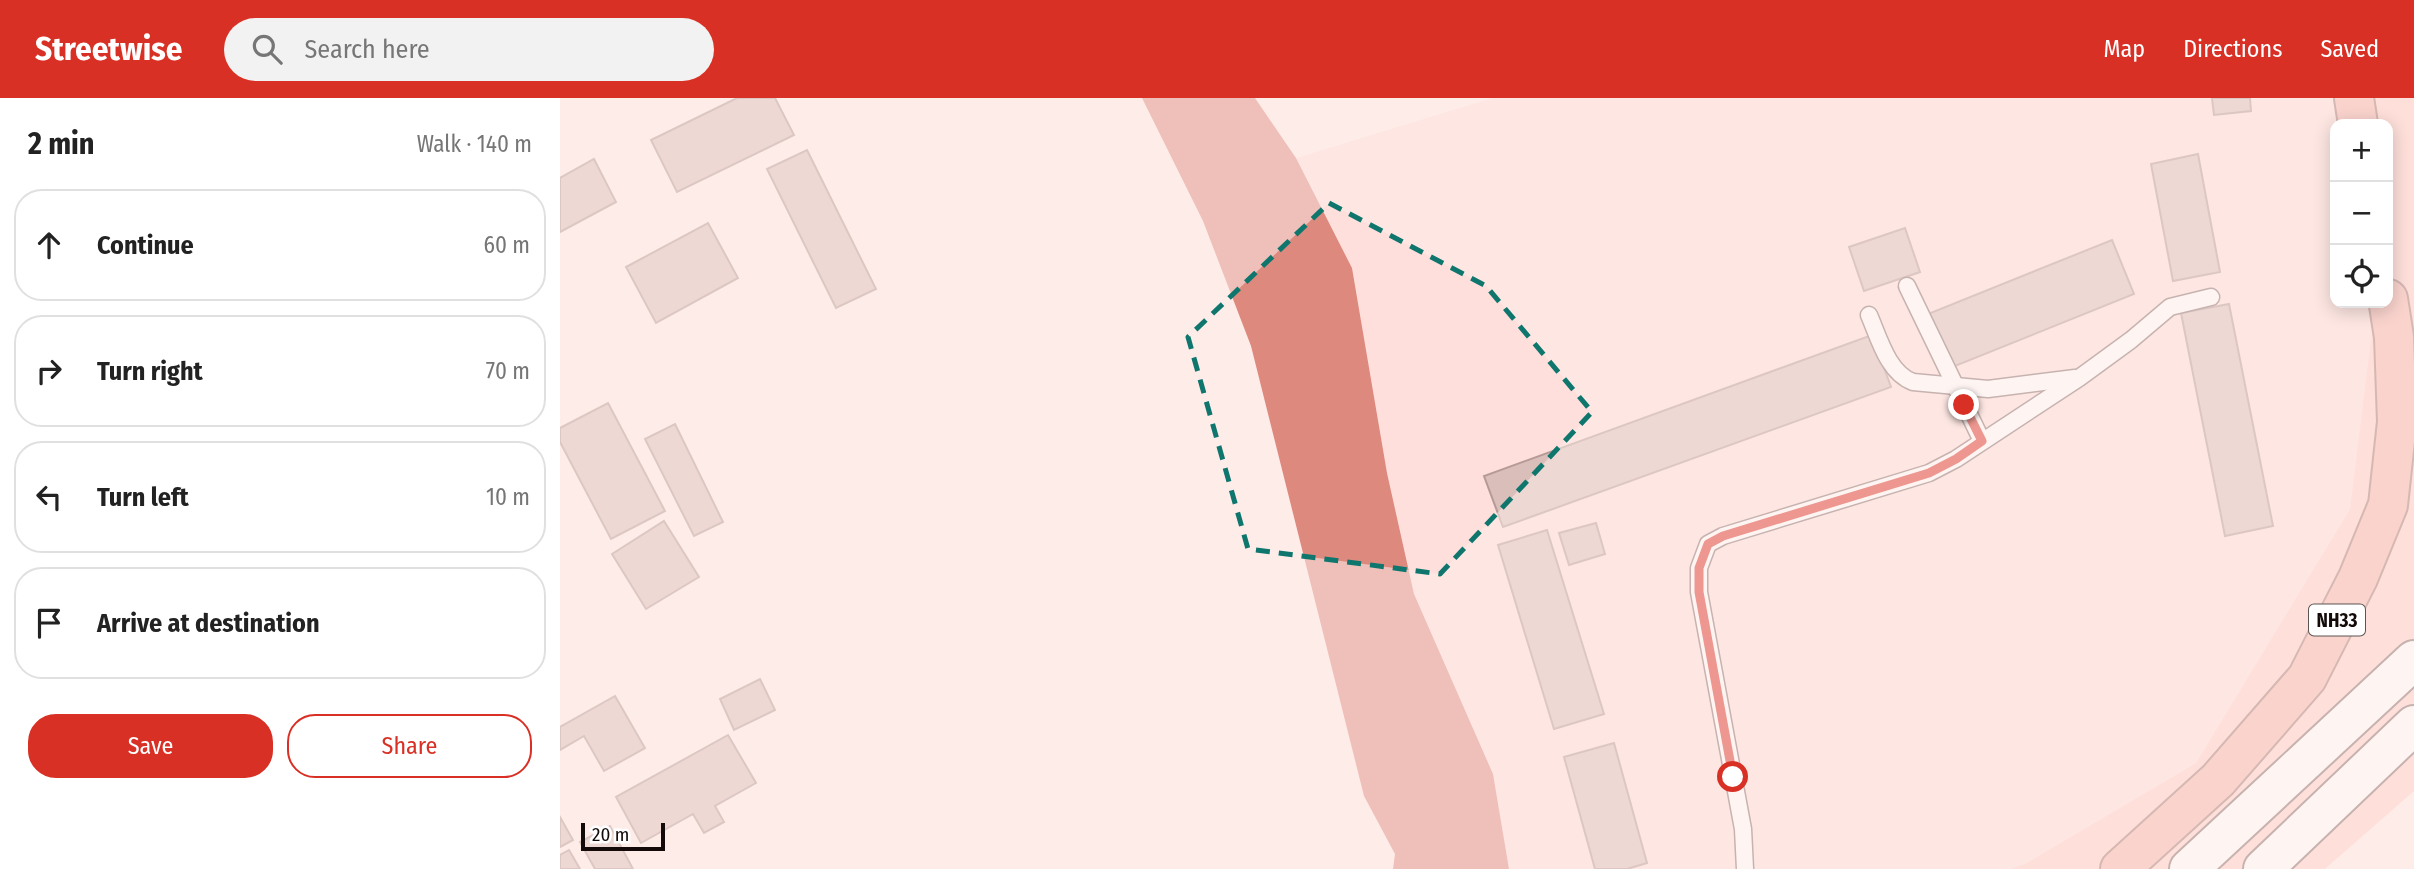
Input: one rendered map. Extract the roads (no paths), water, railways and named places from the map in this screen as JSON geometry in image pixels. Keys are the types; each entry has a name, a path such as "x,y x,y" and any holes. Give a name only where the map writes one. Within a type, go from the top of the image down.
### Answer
{"highway":[{"path":"2354,98 2357,119"},
{"name":"NH33","path":"2120,869 2218,780 2307,678 2358,578 2388,505 2397,422 2395,337 2390,308"}],"street":[{"path":"2189,869 2414,660"},
{"path":"2263,869 2414,725"}],"lane":[{"path":"1907,286 1982,441"},
{"path":"1745,869 1743,829 1699,592 1699,568 1708,544 1723,536 1929,473 1956,459 2079,378 2170,307 2211,297"},
{"path":"1869,315 1894,368 1903,379 1988,389 2079,378"}]}
